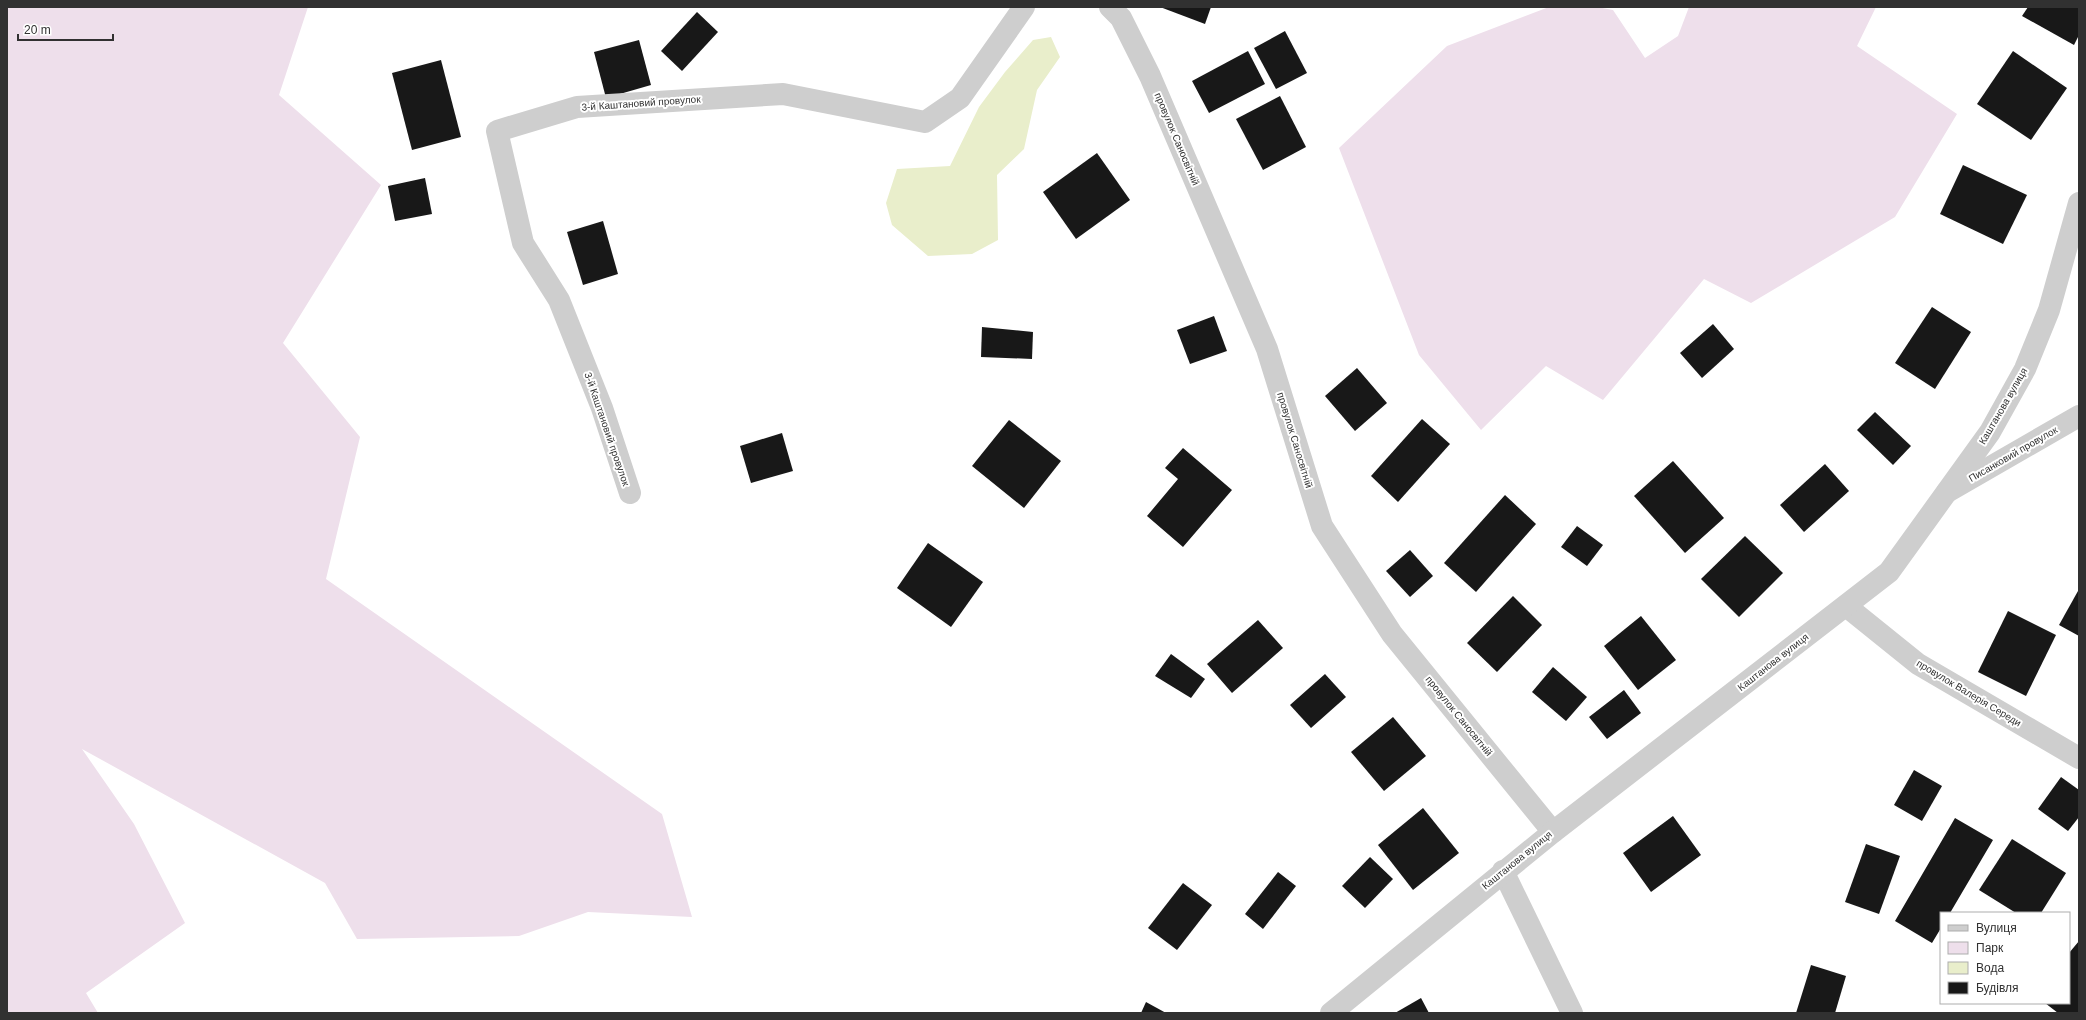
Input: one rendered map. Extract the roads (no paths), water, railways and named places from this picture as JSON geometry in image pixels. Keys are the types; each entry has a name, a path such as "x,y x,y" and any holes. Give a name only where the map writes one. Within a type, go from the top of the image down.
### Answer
{"street":[{"name":"3-й Каштановий провулок","path":"630,494 602,408 559,300 523,243 497,131 578,107 782,94 924,122 960,98 1024,7"},
{"name":"провулок Саносвітній","path":"1110,7 1121,18 1150,76 1267,349 1322,526 1392,634 1552,832"},
{"name":"Каштанова вулиця","path":"1331,1013 1552,832 1889,572 1990,432 2025,368 2049,310 2079,203"},
{"name":"Писанковий провулок","path":"1947,492 2079,416"},
{"name":"провулок Валерія Середи","path":"1846,606 1918,664 2079,758"},
{"path":"1504,871 1572,1013"}],"water":[{"path":"1051,37 1060,57 1037,90 1024,149 997,175 998,240 972,254 928,256 892,225 886,203 897,169 950,166 979,107 1005,72 1033,40"}]}
